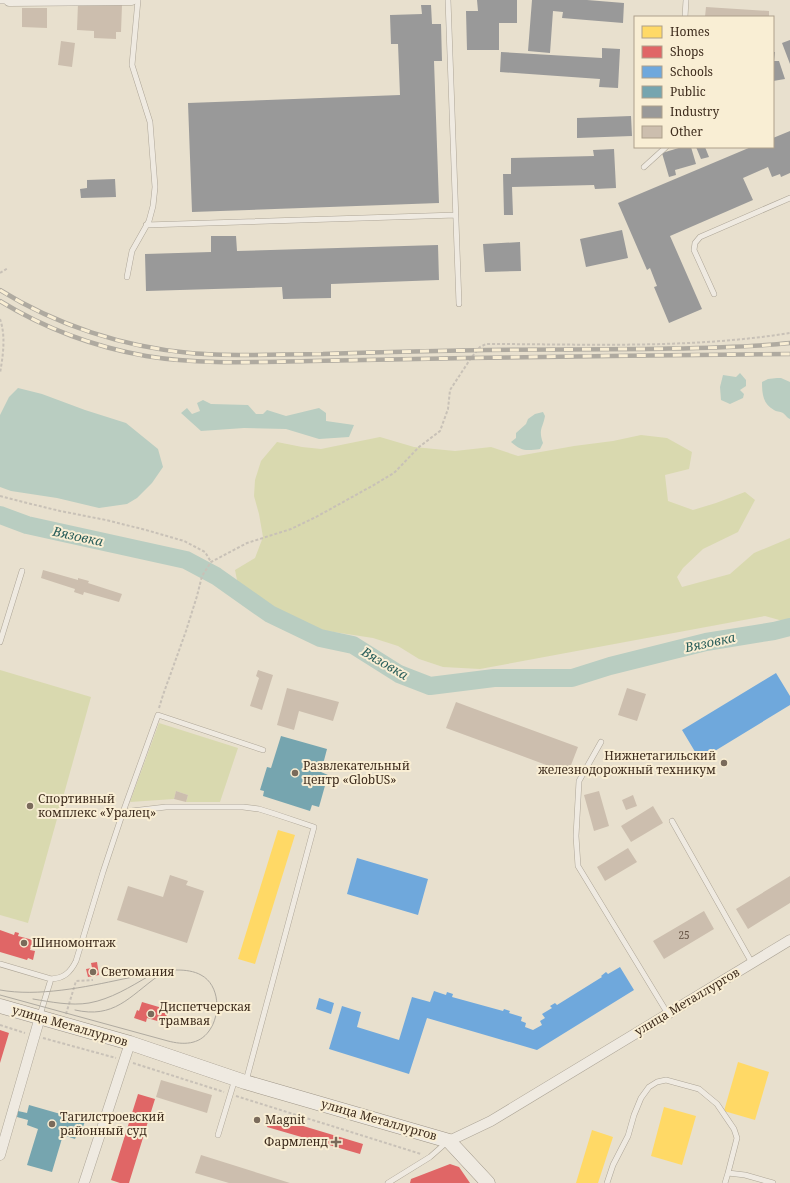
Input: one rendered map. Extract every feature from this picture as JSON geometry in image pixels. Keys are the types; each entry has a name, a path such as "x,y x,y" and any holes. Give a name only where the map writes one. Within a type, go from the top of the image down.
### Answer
{"main road":[{"name":"улица Металлургов","path":"0,1006 130,1043 240,1080 449,1141"},
{"path":"449,1141 488,1183"}],"street":[{"path":"6,1 132,0"},
{"name":"улица Металлургов","path":"449,1141 490,1121 790,940"},
{"path":"0,1155 40,1017"},
{"path":"84,1183 130,1043"}],"lane":[{"path":"128,277 132,251 149,221 153,206 155,187 150,122 132,65 138,0"},
{"path":"448,0 459,304"},
{"path":"685,16 686,0"},
{"path":"644,167 665,148"},
{"path":"714,294 694,250 695,243 700,237 790,198"},
{"path":"146,225 456,215"},
{"path":"0,642 22,571"},
{"path":"0,964 51,979 58,978 71,971 76,961 123,812 158,715 263,750"},
{"path":"601,742 578,781 576,836 578,866 668,1014"},
{"path":"123,812 166,807 243,807 264,811 314,827 240,1080 230,1094 218,1135"},
{"path":"672,821 752,963"},
{"path":"40,1017 51,979"},
{"path":"607,1183 613,1166 628,1136 641,1098 649,1087 657,1082 666,1080 699,1089 717,1104 734,1129 737,1138 725,1183"},
{"path":"388,1183 430,1157 449,1141"},
{"path":"728,1173 745,1175 773,1183"}],"path":[{"path":"0,273 8,268"},
{"path":"0,319 4,338 0,373"},
{"path":"158,715 163,696 186,631 202,576 211,562 246,544 291,529 316,517 394,473 419,447 440,431 448,409 450,390 470,358 480,347 486,344 680,343 745,340 790,333"},
{"path":"0,496 19,502 146,530 184,542 205,552 211,562"},
{"path":"58,1042 76,981 93,980"},
{"path":"0,1025 124,1060 430,1157"}],"green space":[{"path":"641,435 667,438 692,452 689,469 665,475 668,501 693,510 745,492 755,500 738,532 703,549 683,568 677,577 682,587 730,574 754,553 790,538 790,623 765,616 480,669 443,667 419,659 398,646 373,638 301,627 276,608 249,594 238,585 235,570 255,558 263,537 254,496 255,480 261,461 277,442 321,449 380,437 414,447 455,451 491,447 518,456 613,441"},
{"name":"Спортивный комплекс «Уралец»","path":"0,670 91,697 28,923 0,915"},
{"path":"159,723 238,748 220,802 186,802 188,795 176,791 174,799 130,802"}],"shaded area":[{"path":"740,373 746,380 746,386 740,390 744,394 743,398 730,404 721,400 720,387 723,375 736,377"},
{"path":"777,378 790,382 790,419 783,413 770,408 765,402 762,391 762,382 768,379"},
{"path":"18,388 42,394 126,423 158,449 163,467 152,483 137,498 127,504 99,508 57,498 11,491 0,487 0,415 9,397"},
{"path":"203,400 211,404 248,405 256,414 263,414 267,410 286,416 319,408 326,413 326,421 354,425 349,437 319,439 286,429 244,428 201,431 181,413 187,408 192,414 200,411 197,403"},
{"path":"543,412 545,416 541,431 543,443 540,449 524,450 511,442 516,438 516,433 526,424 528,419 535,414"}],"building: Homes":[{"path":"278,830 295,835 255,964 238,959"},
{"path":"738,1062 769,1072 755,1120 724,1111"},
{"path":"664,1107 696,1116 682,1165 651,1156"},
{"path":"592,1130 613,1137 598,1183 576,1183"}],"building: Shops":[{"path":"0,930 14,935 15,932 19,933 18,936 33,940 30,950 35,951 33,960 28,958 27,960 0,952"},
{"path":"97,962 99,975 88,977 86,969 92,968 91,963"},
{"name":"Диспетчерская трамвая","path":"142,1002 169,1010 164,1023 147,1018 146,1022 134,1018 137,1010 139,1011"},
{"path":"0,1030 9,1033 0,1063"},
{"path":"138,1094 155,1099 129,1183 120,1183 111,1180"},
{"path":"270,1116 363,1144 360,1154 267,1127"},
{"path":"450,1164 459,1167 470,1183 410,1183 411,1179"}],"building: Schools":[{"path":"776,673 790,696 790,705 700,760 682,730"},
{"path":"357,858 428,879 418,915 347,894"},
{"path":"620,967 634,990 537,1050 427,1018 409,1074 329,1049 342,1006 361,1012 357,1027 399,1040 412,997 430,1002 434,991 446,995 447,992 453,994 452,997 503,1011 504,1009 510,1011 509,1013 522,1017 521,1021 526,1023 525,1027 533,1030 542,1025 540,1021 545,1018 542,1014 552,1008 550,1006 555,1003 557,1005 602,977 601,976 606,972 608,974"},
{"path":"319,998 334,1003 331,1014 316,1009"}],"building: Public":[{"name":"Развлекательный центр «GlobUS»","path":"281,736 327,749 321,772 328,775 319,807 312,805 310,811 263,796 264,791 260,790 267,767 271,768"},
{"path":"29,1105 85,1121 82,1130 88,1132 87,1137 77,1134 75,1139 63,1135 52,1172 27,1165 38,1129 27,1125 28,1120 17,1117 18,1111 27,1113"}],"building: Industry":[{"path":"477,0 517,0 517,23 499,23 499,50 467,50 466,11 478,11"},
{"path":"532,0 587,0 624,3 623,23 562,18 563,12 553,11 550,53 528,51"},
{"path":"421,5 431,5 432,24 441,24 442,61 434,61 439,203 192,212 188,103 400,95 398,44 391,44 390,15 422,14"},
{"path":"790,40 790,64 782,43"},
{"path":"602,48 620,49 618,88 599,87 600,79 500,72 501,52 602,58"},
{"path":"774,61 779,61 785,79 774,81"},
{"path":"631,116 632,136 577,138 577,118"},
{"path":"790,131 790,173 781,177 780,174 772,177 768,167 743,178 753,200 670,236 702,309 669,323 654,287 657,286 650,268 647,270 618,203 749,148 774,148 774,138"},
{"path":"679,148 691,148 696,164 675,170 676,175 669,177 662,153"},
{"path":"696,148 705,148 709,157 701,159"},
{"path":"614,149 616,188 595,189 594,185 512,187 513,215 504,215 503,174 511,174 511,158 594,156 593,150"},
{"path":"115,179 116,197 81,198 80,189 87,188 87,180"},
{"path":"622,230 628,258 586,267 580,239"},
{"path":"211,236 236,236 237,251 438,245 439,280 331,284 331,298 283,299 282,287 146,291 145,254 211,252"},
{"path":"520,242 521,271 485,272 483,244"}],"building: Other":[{"path":"78,3 122,5 121,32 116,32 116,39 94,38 94,31 77,30"},
{"path":"706,7 769,11 769,16 705,16"},
{"path":"22,8 47,8 47,28 22,27"},
{"path":"61,41 75,43 72,67 58,65"},
{"path":"43,570 78,580 78,578 89,581 88,583 122,594 119,602 84,592 83,595 74,592 75,589 41,578"},
{"path":"258,670 273,675 262,710 250,706 259,678 256,676"},
{"path":"287,688 339,702 333,721 299,711 294,730 277,725"},
{"path":"627,688 646,694 637,721 618,715"},
{"path":"456,702 578,747 568,773 446,728"},
{"path":"176,791 188,795 186,802 174,799"},
{"path":"599,791 609,826 594,831 584,795"},
{"path":"633,795 637,806 626,810 622,800"},
{"path":"653,806 663,823 631,842 621,826"},
{"path":"628,848 637,862 605,881 597,867"},
{"path":"170,875 188,881 186,885 204,891 187,943 117,920 128,886 163,897"},
{"path":"790,876 790,903 748,929 736,909"},
{"path":"704,911 714,929 664,959 653,941"},
{"path":"161,1080 212,1095 207,1113 156,1097"},
{"path":"201,1155 290,1183 229,1183 195,1173"}],"waterway":[{"name":"Вязовка","path":"0,515 27,525 186,560 216,576 270,614 320,638 353,645 399,674 430,686 494,678 572,678 610,666 706,642 790,627"}],"tram line":[{"path":"0,990 15,992 46,992 94,985 157,972 183,970 201,975 207,980 215,993 217,1009 213,1024 205,1036 190,1043 179,1043 0,995"},
{"path":"33,999 68,1004 89,1003 113,996 149,976"},
{"path":"75,1010 89,1012 111,1009 129,998 158,976"}],"railway":[{"path":"0,290 44,314 91,332 140,346 190,353 256,355 488,350 645,349 736,347 790,343"},
{"path":"0,301 34,320 89,342 146,356 187,361 249,362 790,354"}],"place":[{"name":"Нижнетагильский железнодорожный техникум","path":"724,763"},
{"name":"Развлекательный центр «GlobUS»","path":"295,773"},
{"name":"Спортивный комплекс «Уралец»","path":"30,806"},
{"name":"Шиномонтаж","path":"24,943"},
{"name":"Светомания","path":"93,972"},
{"name":"Диспетчерская трамвая","path":"151,1014"},
{"name":"Magnit","path":"257,1120"},
{"name":"Тагилстроевский районный суд","path":"52,1124"},
{"name":"Фармленд","path":"336,1142"}]}
